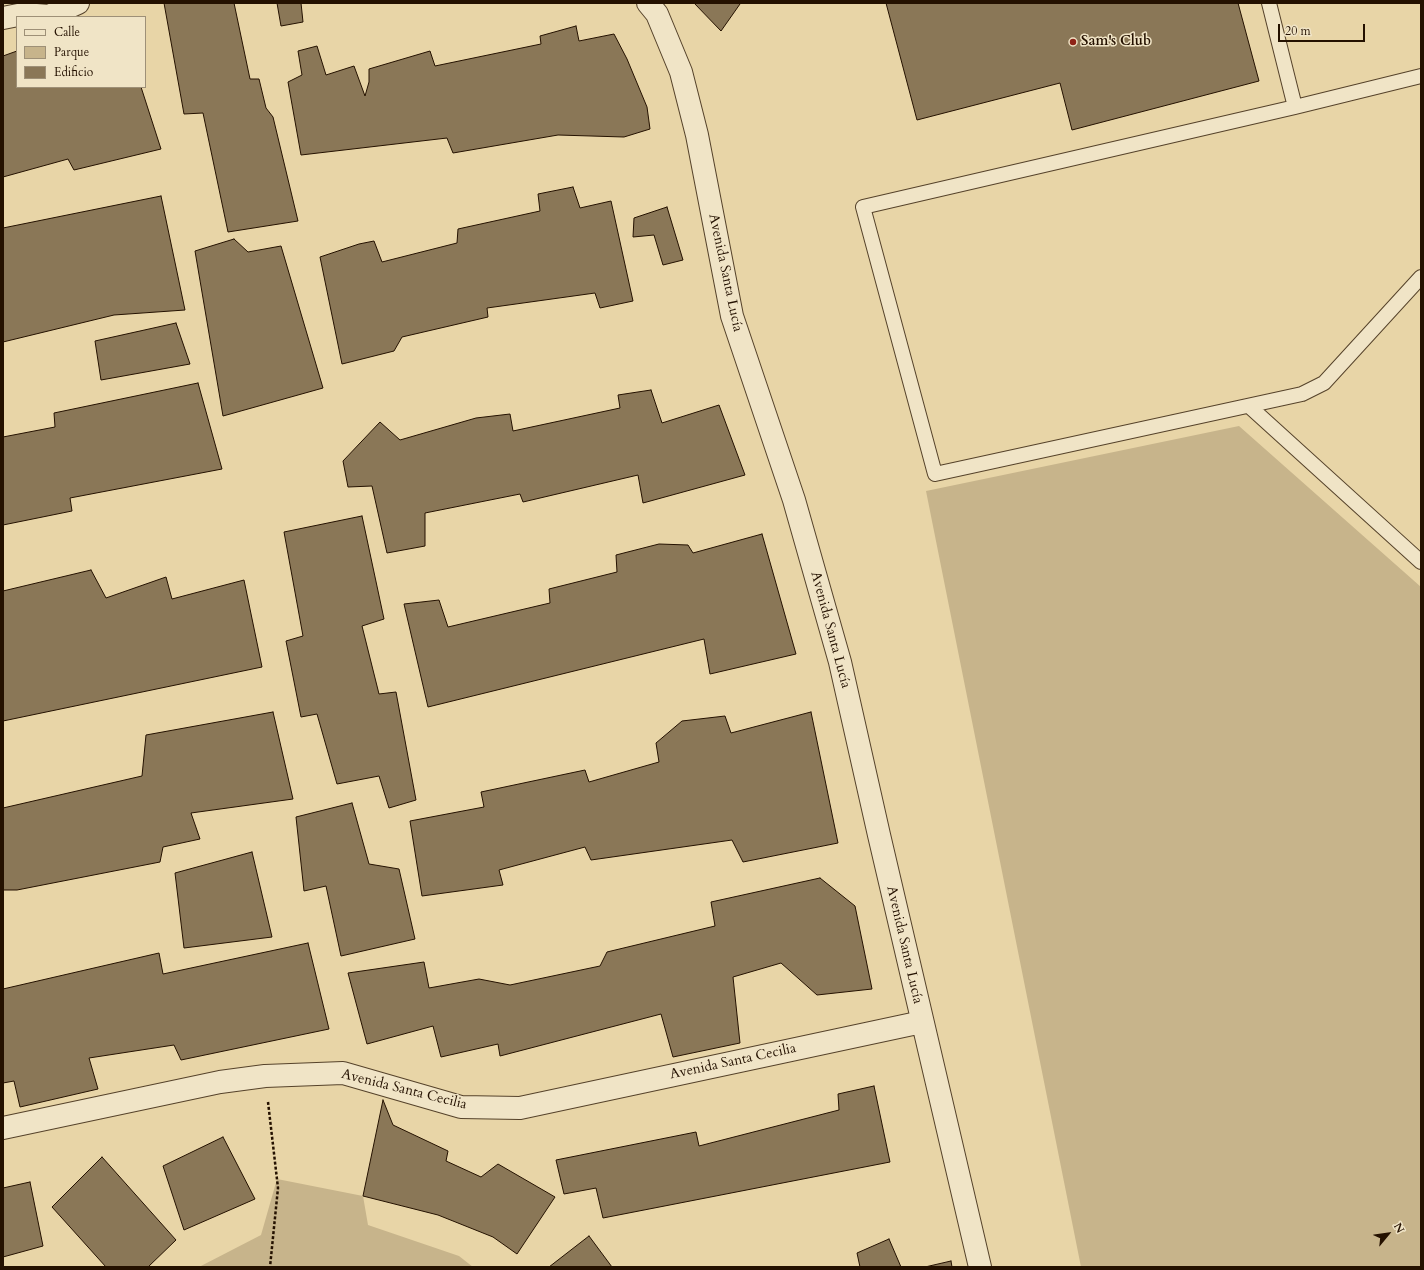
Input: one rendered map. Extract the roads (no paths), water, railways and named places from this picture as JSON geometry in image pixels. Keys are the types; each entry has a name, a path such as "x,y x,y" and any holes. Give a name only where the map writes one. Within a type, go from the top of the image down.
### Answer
{"street":[{"path":"3,18 23,14 49,16 78,3"},
{"name":"Avenida Santa Lucía","path":"648,3 656,14 681,72 697,135 732,316 794,500 840,662 922,1022 980,1267"},
{"name":"Avenida Santa Cecilia","path":"3,1128 220,1082 265,1076 343,1073 461,1107 520,1108 922,1022"}],"lane":[{"path":"1269,3 1295,107"},
{"path":"1421,76 1295,107 863,207 935,474 1302,394 1324,383 1421,277"},
{"path":"1248,406 1421,562"}],"place":[{"name":"Sam's Club","path":"1073,42"}]}
